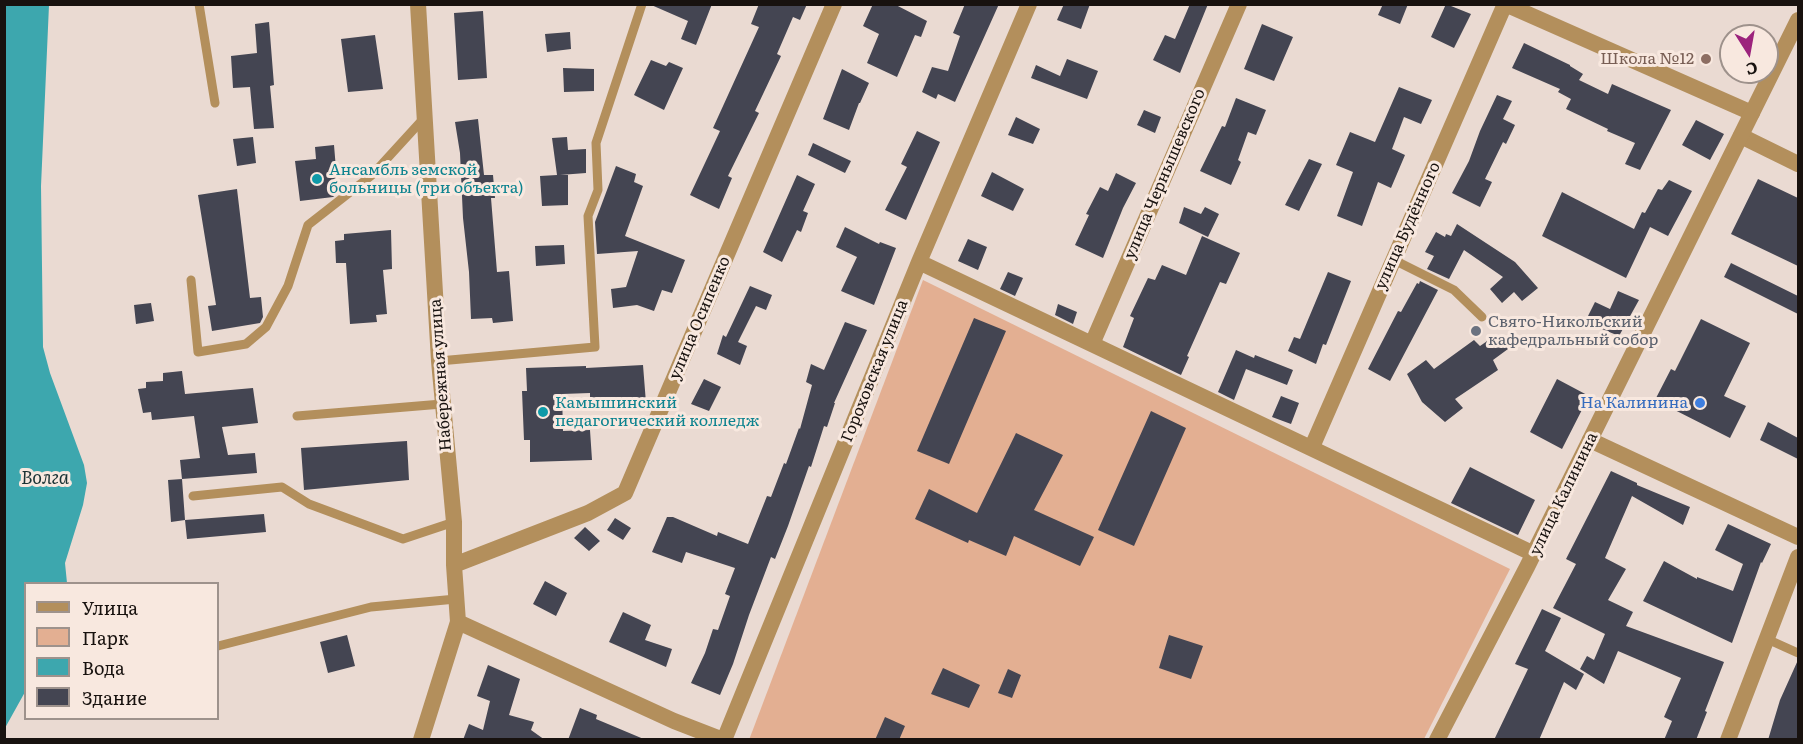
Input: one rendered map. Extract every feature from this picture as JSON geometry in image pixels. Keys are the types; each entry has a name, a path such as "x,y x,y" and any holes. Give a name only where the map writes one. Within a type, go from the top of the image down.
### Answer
{"street":[{"name":"Набережная улица","path":"418,4 439,362 454,522 458,622 421,740"},
{"name":"улица Осипенко","path":"454,565 588,513 625,493 834,4"},
{"name":"Гороховская улица","path":"724,740 919,262 1029,4"},
{"name":"улица Чернышевского","path":"1092,344 1239,4"},
{"path":"1505,4 1752,113"},
{"name":"улица Будённого","path":"1312,447 1505,4"},
{"name":"улица Калинина","path":"1437,740 1534,554 1798,21"},
{"path":"1741,136 1798,164"},
{"path":"919,262 1534,554"},
{"path":"1590,440 1798,537"},
{"path":"1728,740 1798,557"},
{"path":"458,622 674,721 724,740"}],"lane":[{"path":"199,4 215,103"},
{"path":"439,362 595,347 588,216 598,190 596,143 642,4"},
{"path":"191,280 198,352 246,344 266,327 288,286 308,225 372,175 425,117"},
{"path":"1394,260 1454,290 1482,317"},
{"path":"297,417 442,404"},
{"path":"193,496 282,488 309,504 404,539 454,522"},
{"path":"219,646 371,607 456,599"},
{"path":"1767,639 1798,653"}],"green space":[{"path":"923,280 1510,569 1424,739 749,740"}],"water":[{"name":"Волга","path":"5,4 49,5 41,186 43,347 50,373 84,465 87,483 83,505 65,563 67,582 24,582 24,694 5,728"}],"building":[{"path":"649,4 712,4 696,45 681,39 688,21"},
{"path":"759,4 807,4 800,20 793,17 777,54 781,56 755,111 759,113 728,176 732,178 719,209 690,195 720,131 713,128 759,27 751,24"},
{"path":"873,4 894,4 927,21 921,37 915,35 897,77 867,63 879,34 863,26"},
{"path":"965,4 999,4 955,102 938,94 936,99 922,92 932,67 948,71 960,36 953,33"},
{"path":"1064,4 1090,4 1081,29 1057,20"},
{"path":"1190,4 1208,4 1180,73 1153,60 1165,35 1175,39"},
{"path":"1383,4 1408,4 1400,24 1378,15"},
{"path":"1446,4 1471,14 1454,48 1431,37"},
{"path":"483,11 487,78 458,80 454,13"},
{"path":"269,22 274,85 270,86 274,128 254,129 250,87 233,88 231,56 257,53 255,24"},
{"path":"1262,24 1293,37 1274,81 1244,69"},
{"path":"570,32 571,49 547,52 545,34"},
{"path":"375,35 383,89 348,92 341,39"},
{"path":"1524,43 1570,65 1583,74 1579,80 1608,94 1612,84 1671,110 1640,170 1625,164 1635,143 1566,109 1571,99 1558,92 1560,89 1512,68"},
{"path":"1067,59 1098,71 1087,99 1031,78 1036,65 1060,76"},
{"path":"651,60 666,66 669,62 683,68 664,110 634,95"},
{"path":"563,68 594,69 594,91 564,92"},
{"path":"842,69 869,83 849,130 823,119"},
{"path":"1399,87 1432,100 1421,124 1404,117 1392,149 1405,155 1391,188 1378,182 1362,226 1337,216 1353,172 1336,165 1350,132 1375,142"},
{"path":"1497,95 1512,101 1503,119 1515,125 1506,144 1503,142 1485,179 1492,182 1480,207 1452,193 1469,161"},
{"path":"1236,98 1266,110 1256,135 1248,132 1238,160 1241,162 1231,185 1200,171 1222,126 1225,127"},
{"path":"1144,110 1161,117 1155,133 1137,125"},
{"path":"1016,117 1040,129 1033,144 1008,135"},
{"path":"478,119 484,175 493,175 495,198 491,198 497,272 509,271 513,321 493,323 492,318 471,319 460,153 455,122"},
{"path":"1696,120 1724,134 1710,160 1682,145"},
{"path":"917,131 940,142 906,220 885,210 907,167 901,164"},
{"path":"253,137 256,163 237,166 233,139"},
{"path":"567,137 568,150 586,149 586,173 560,175 568,175 568,205 542,206 540,176 557,175 552,138"},
{"path":"813,143 851,161 845,173 808,155"},
{"name":"Ансамбль земской больницы (три объекта)","path":"334,145 338,193 333,197 300,201 295,161 316,159 315,147"},
{"path":"1309,159 1322,164 1299,211 1285,205"},
{"path":"616,166 636,174 634,182 643,186 625,236 685,260 672,293 662,290 654,311 637,305 613,308 611,289 626,287 638,251 597,254 595,222"},
{"path":"992,172 1024,189 1013,211 981,196"},
{"path":"1116,173 1136,183 1123,208 1103,258 1075,245 1089,215 1086,214 1100,187 1108,191"},
{"path":"797,175 815,184 803,211 808,213 801,232 797,230 782,262 763,252"},
{"path":"1758,179 1798,198 1798,266 1731,234"},
{"path":"1669,180 1692,191 1668,236 1650,227 1626,278 1542,236 1562,192 1634,229 1642,212 1645,213 1658,189 1662,190"},
{"path":"237,189 250,298 261,297 263,317 260,323 212,331 208,306 216,305 198,195"},
{"path":"1184,207 1201,214 1205,207 1219,214 1208,237 1179,223"},
{"path":"1457,224 1515,262 1538,288 1522,301 1514,292 1502,303 1490,289 1503,277 1464,250 1449,279 1427,269 1434,256 1425,252 1436,232 1445,237 1446,234 1451,236"},
{"path":"845,227 879,244 880,242 896,248 874,305 841,291 857,257 836,247"},
{"path":"391,230 392,269 383,270 387,314 376,315 377,322 350,324 346,263 336,263 335,241 344,240 344,234"},
{"path":"1202,236 1240,253 1226,284 1220,282 1187,356 1189,357 1181,375 1123,347 1134,318 1130,316 1148,278 1155,280 1162,265 1186,275"},
{"path":"968,239 987,247 978,270 958,261"},
{"path":"564,245 565,264 536,266 535,246"},
{"path":"1731,263 1798,296 1798,314 1724,277"},
{"path":"1008,272 1023,278 1015,296 1000,289"},
{"path":"1328,272 1351,281 1326,345 1323,344 1316,364 1288,351 1294,337 1300,339"},
{"path":"1420,281 1438,290 1390,381 1368,369 1398,311 1401,312"},
{"path":"750,286 772,295 766,310 756,306 738,342 747,346 740,365 717,354 723,335 726,337"},
{"path":"1618,291 1639,300 1619,336 1585,322 1595,302 1610,309"},
{"path":"151,303 154,321 136,324 134,305"},
{"path":"1058,304 1077,312 1073,324 1055,315"},
{"path":"974,318 1006,331 949,464 917,451"},
{"path":"1701,319 1750,343 1724,396 1746,406 1730,438 1655,400 1671,369 1675,371"},
{"path":"845,322 867,330 834,403 827,427 824,426 811,467 809,466 775,559 771,557 720,695 691,683 713,629 718,630 730,596 725,594 735,568 686,552 682,563 652,552 667,517 673,517 717,536 718,532 748,544 767,496 771,497 800,429 812,385 806,382 811,364 824,370"},
{"path":"1496,335 1508,349 1493,360 1498,370 1455,399 1463,408 1445,422 1422,402 1407,374 1426,360 1434,369 1474,340 1480,346"},
{"path":"1236,350 1293,370 1287,385 1246,369 1234,400 1218,392"},
{"name":"Камышинский педагогический колледж","path":"643,365 646,403 590,407 590,393 562,394 563,431 590,430 592,460 530,462 530,440 524,440 522,391 527,391 526,368"},
{"path":"182,371 185,394 253,388 258,423 222,427 228,455 255,453 257,473 182,479 180,460 200,458 194,416 152,420 151,412 143,413 138,389 146,388 146,382 163,381 163,373"},
{"path":"704,379 721,387 709,411 691,404"},
{"path":"1557,379 1589,396 1562,449 1530,432"},
{"path":"1281,396 1299,403 1291,424 1272,417"},
{"path":"1151,411 1186,428 1134,546 1098,530"},
{"path":"1768,422 1798,438 1798,459 1760,440"},
{"path":"1016,433 1063,455 1034,510 1094,537 1080,566 1014,536 1006,556 969,540 968,543 915,519 929,489 977,513"},
{"path":"407,441 409,480 304,490 301,448"},
{"path":"1470,467 1535,500 1518,535 1451,503"},
{"path":"1611,471 1637,485 1690,507 1683,525 1632,496 1605,558 1626,569 1608,600 1633,612 1626,626 1724,662 1696,740 1664,740 1672,721 1664,717 1681,678 1618,651 1604,684 1580,669 1587,656 1594,660 1605,634 1553,608 1576,564 1566,559"},
{"path":"182,479 185,520 171,522 168,480"},
{"path":"264,514 266,532 187,539 185,520"},
{"path":"615,518 631,528 623,540 607,530"},
{"path":"1728,524 1771,544 1761,562 1732,643 1643,601 1664,561 1697,579 1697,577 1733,591 1743,564 1715,550"},
{"path":"585,527 600,541 589,551 574,538"},
{"path":"545,581 567,593 556,616 533,604"},
{"path":"1542,609 1561,618 1545,651 1584,674 1576,690 1564,682 1539,740 1494,740 1528,669 1515,664"},
{"path":"623,612 651,625 645,640 672,649 666,667 609,642"},
{"path":"347,635 355,666 328,673 320,642"},
{"path":"1169,635 1203,646 1191,679 1159,668"},
{"path":"1798,660 1798,740 1768,740 1780,700"},
{"path":"488,665 520,679 509,715 534,722 531,730 545,740 463,740 469,724 483,730 490,701 477,696"},
{"path":"943,668 980,685 969,708 931,694"},
{"path":"1008,669 1021,675 1012,698 998,693"},
{"path":"580,708 597,715 596,719 646,740 568,740"},
{"path":"885,717 905,726 899,740 875,740"}],"place":[{"name":"Школа №12","path":"1706,59"},
{"name":"Ансамбль земской больницы (три объекта)","path":"317,179"},
{"name":"Свято-Никольский кафедральный собор","path":"1476,331"},
{"name":"На Калинина","path":"1700,403"},
{"name":"Камышинский педагогический колледж","path":"543,412"}]}
